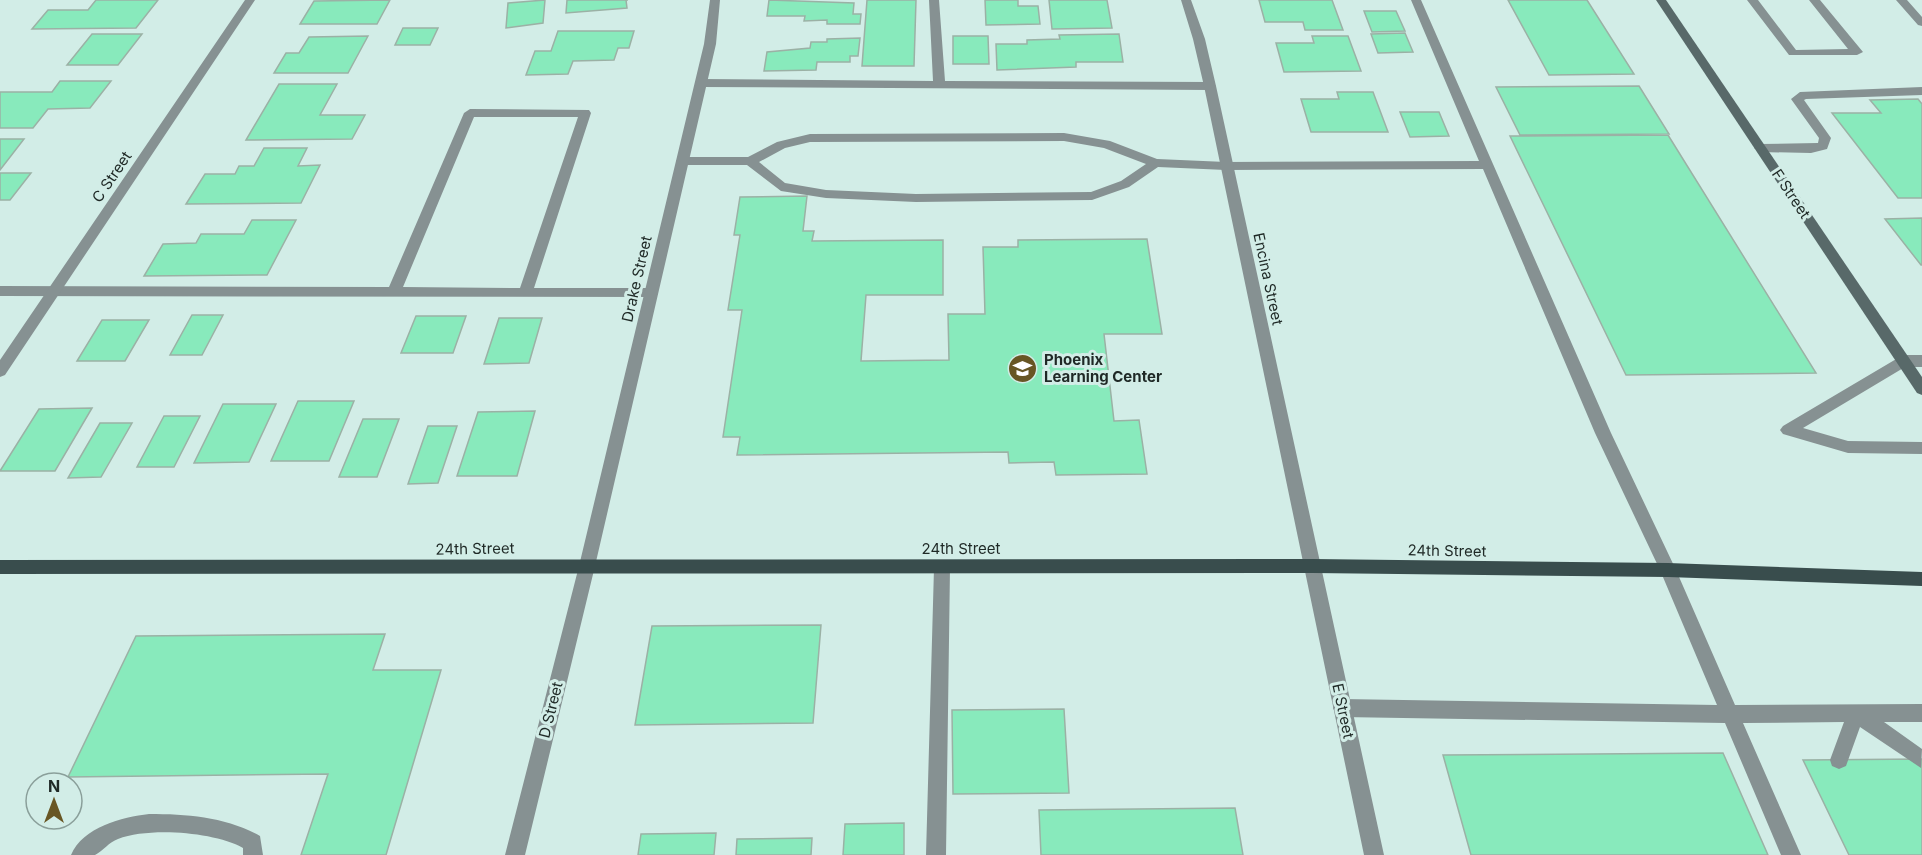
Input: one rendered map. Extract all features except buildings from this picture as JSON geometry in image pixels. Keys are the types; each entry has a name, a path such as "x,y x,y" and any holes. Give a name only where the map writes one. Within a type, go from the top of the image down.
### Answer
{"main road":[{"name":"F Street","path":"1661,0 1922,389"},
{"name":"24th Street","path":"0,567 1313,566 1668,570 1922,579"}],"street":[{"name":"C Street","path":"0,371 250,0"},
{"name":"Drake Street","path":"586,566 710,44 715,0"},
{"path":"934,0 939,84"},
{"name":"Encina Street","path":"1186,0 1199,39 1210,86 1313,566"},
{"path":"1416,0 1603,433 1668,570 1791,855"},
{"path":"1752,0 1793,53 1857,52 1814,0"},
{"path":"1901,0 1922,23"},
{"path":"701,83 1210,86"},
{"path":"1760,148 1811,149 1822,146 1825,138 1797,99 1804,95 1922,91"},
{"path":"394,292 470,114 585,113 525,293"},
{"path":"682,161 750,161 781,145 810,138 1064,137 1111,145 1156,163 1226,166 1487,165"},
{"path":"750,161 782,187 826,194 916,198 1092,196 1125,184 1156,163"},
{"path":"0,291 651,293"},
{"path":"1922,361 1903,361 1788,430 1848,447 1922,448"},
{"name":"D Street","path":"515,855 586,566"},
{"name":"E Street","path":"1313,566 1374,855"},
{"path":"936,855 942,568"},
{"path":"1342,708 1730,714 1922,713"},
{"path":"1856,713 1921,759"},
{"path":"1839,760 1856,713"},
{"path":"81,855 100,838 120,828 152,825 198,826 233,832 253,843 253,855"}],"place":[{"name":"Phoenix Learning Center","path":"1023,369"}]}
